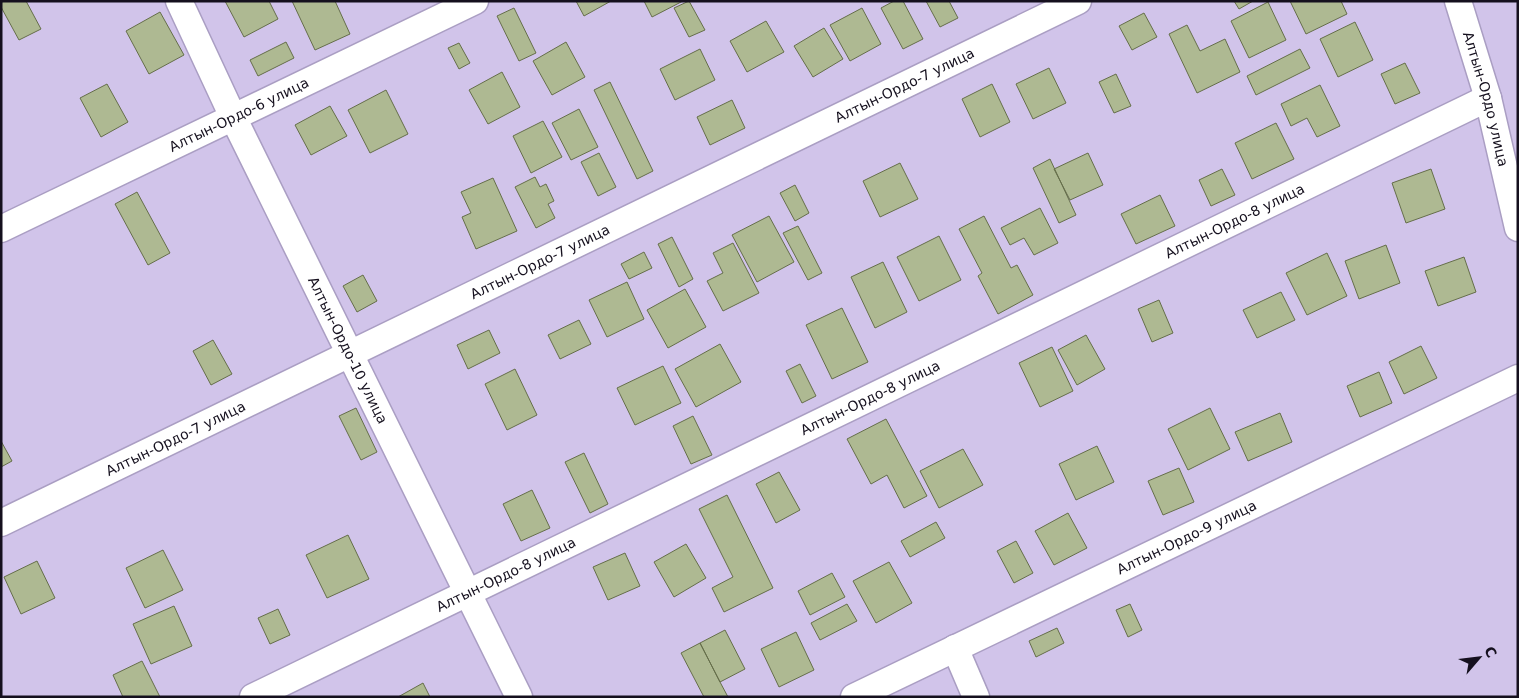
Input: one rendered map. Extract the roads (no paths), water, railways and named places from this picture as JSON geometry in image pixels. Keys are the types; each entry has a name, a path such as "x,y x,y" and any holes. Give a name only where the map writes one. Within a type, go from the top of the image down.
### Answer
{"street":[{"name":"Алтын-Ордо-10 улица","path":"179,1 233,117 466,593 519,697"},
{"name":"Алтын-Ордо-6 улица","path":"1,229 475,1"},
{"name":"Алтын-Ордо-7 улица","path":"1,523 1078,1"},
{"name":"Алтын-Ордо улица","path":"1458,1 1488,98 1518,228"},
{"name":"Алтын-Ордо-8 улица","path":"254,697 1488,98"},
{"name":"Алтын-Ордо-9 улица","path":"854,697 1518,378"},
{"path":"955,648 976,697"}]}
